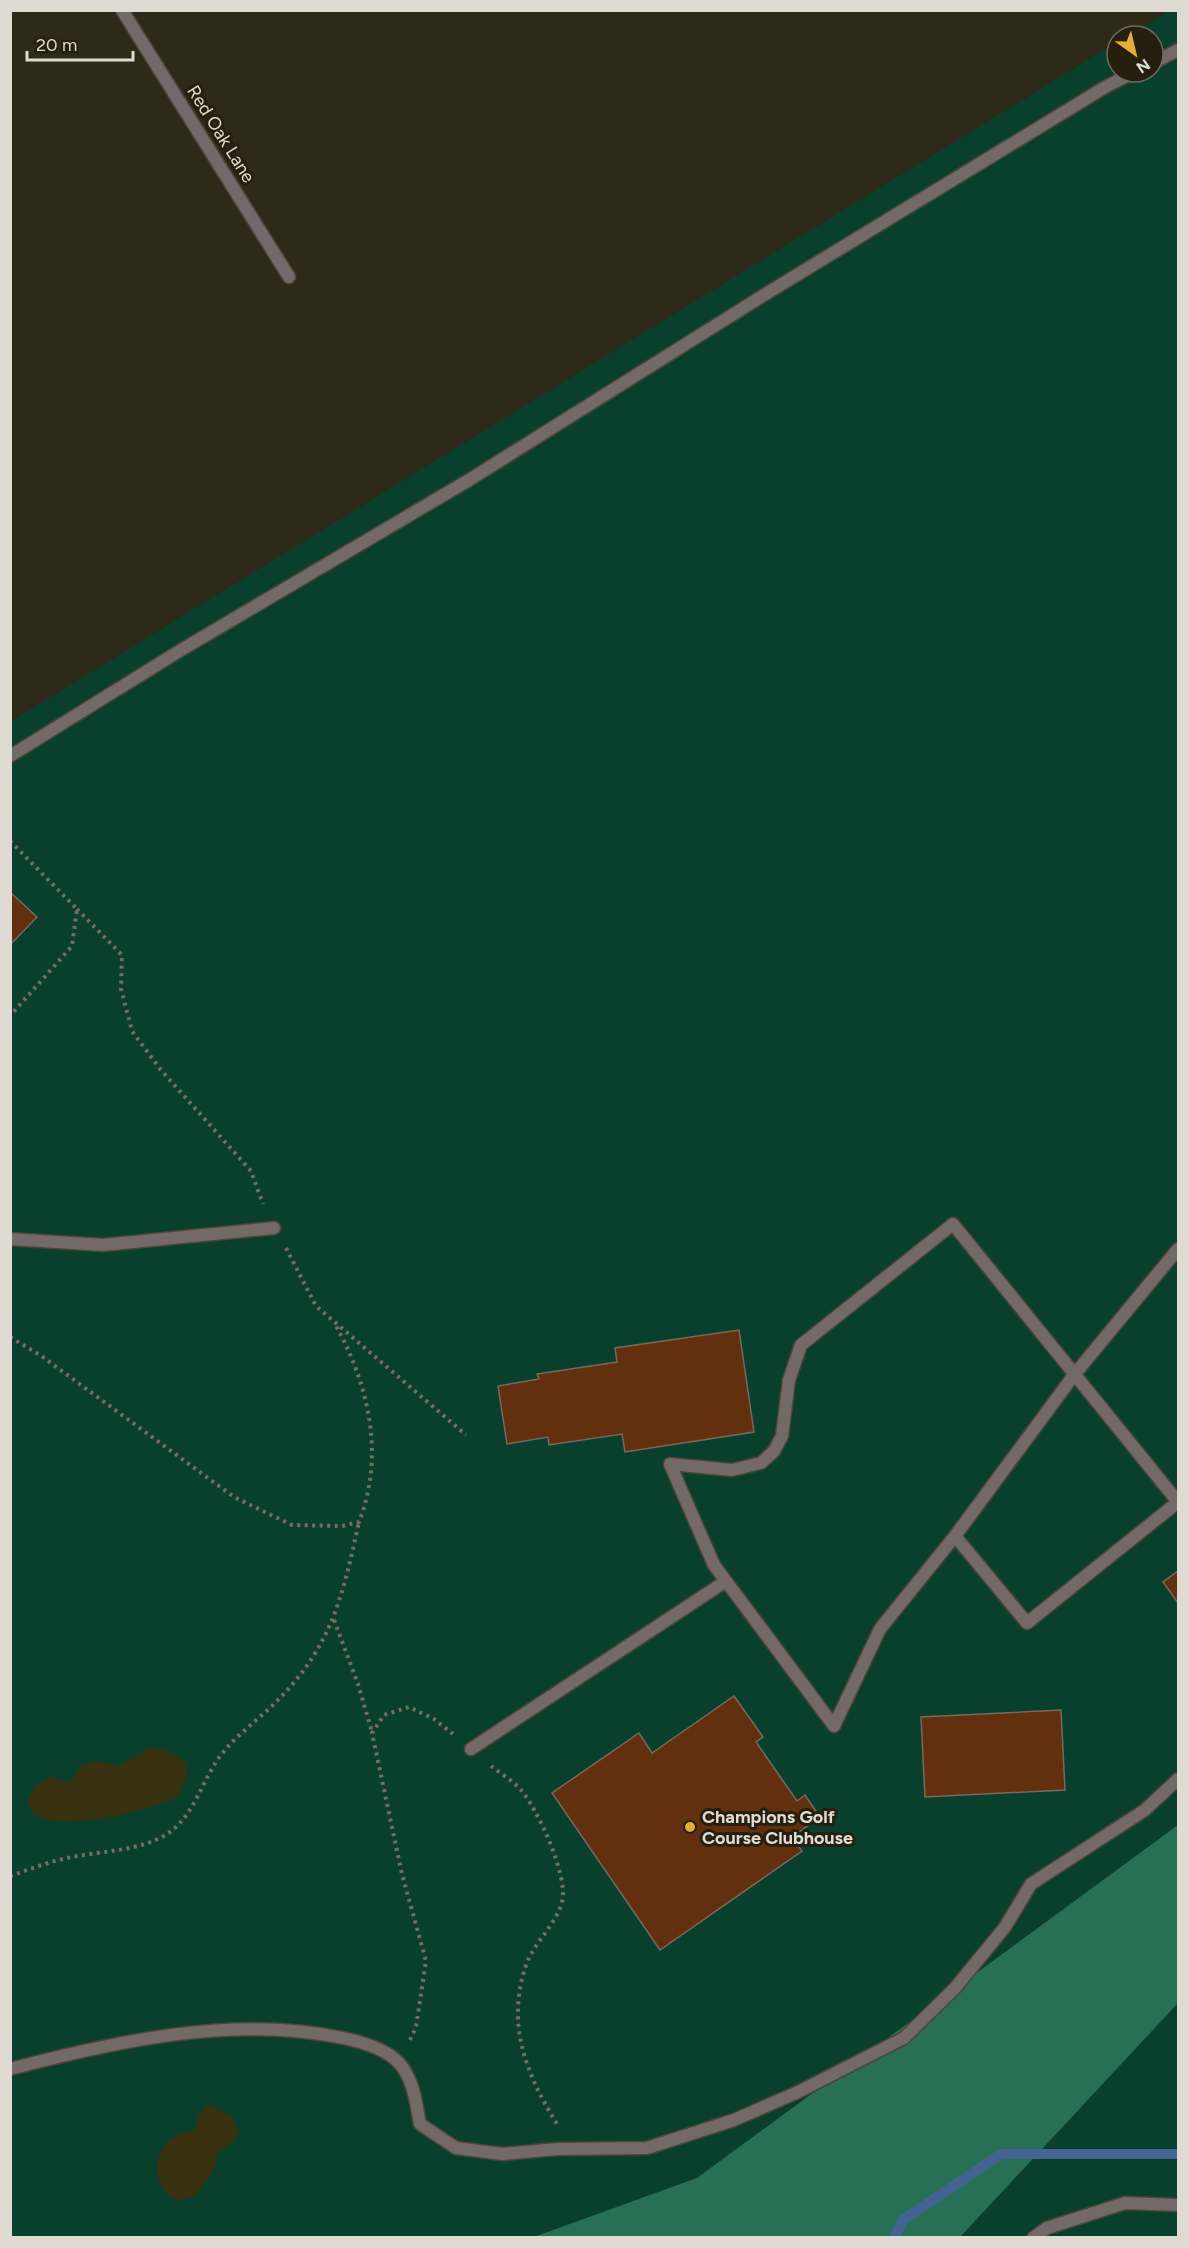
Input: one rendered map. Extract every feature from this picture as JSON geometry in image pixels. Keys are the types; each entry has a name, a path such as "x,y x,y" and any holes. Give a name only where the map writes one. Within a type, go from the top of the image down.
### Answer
{"street":[{"name":"Red Oak Lane","path":"122,10 289,276"},
{"path":"1165,57 1179,50"},
{"path":"10,756 181,650 469,480 764,295 1113,84"},
{"path":"955,1536 1028,1623 1178,1502 1074,1375 953,1224 801,1345 789,1380 782,1436 774,1451 761,1463 732,1470 670,1464 714,1565 834,1726 880,1629 955,1536 1074,1375 1179,1249"},
{"path":"10,1239 104,1245 274,1228"},
{"path":"471,1749 726,1581"},
{"path":"10,2069 150,2039 241,2028 315,2032 367,2043 399,2062 411,2082 420,2124 456,2148 502,2154 578,2149 647,2148 734,2120 798,2092 904,2038 955,1988 1005,1927 1031,1884 1145,1810 1179,1779"},
{"path":"1033,2238 1047,2228 1125,2203 1179,2205"}],"path":[{"path":"10,841 122,955"},
{"path":"10,1016 72,946 78,909"},
{"path":"10,1876 70,1857 145,1845 166,1835 183,1821 219,1758 241,1733 280,1698 315,1656 334,1619 359,1522 366,1505 372,1471 372,1427 364,1390 351,1352 333,1320"},
{"path":"10,1337 40,1355 234,1497 292,1525 342,1526 359,1522"},
{"path":"334,1619 358,1684 372,1733 402,1874 426,1961 416,2026 399,2062"},
{"path":"372,1733 384,1715 409,1707 434,1719 520,1789 543,1826 559,1872 562,1901 526,1964 520,1997 518,2032 524,2061 537,2092 563,2133 578,2149"}],"green space":[{"path":"1169,11 1178,11 1178,2237 11,2237 10,722 1105,49 1105,84 1165,84 1165,24 1147,24"},
{"path":"1178,1825 1178,2003 960,2237 531,2238 697,2178"}],"sand":[{"path":"150,1748 166,1750 186,1762 187,1777 177,1797 135,1812 89,1820 47,1819 31,1811 28,1804 33,1790 40,1782 51,1776 67,1783 80,1768 88,1763 103,1762 118,1766"},
{"path":"208,2104 232,2116 239,2132 234,2141 217,2153 214,2170 195,2196 177,2201 162,2187 158,2178 158,2159 168,2142 177,2135 195,2129 197,2116"}],"building":[{"path":"10,892 37,917 10,945"},
{"path":"739,1330 754,1432 625,1452 622,1434 549,1445 548,1437 507,1444 498,1386 539,1379 537,1374 617,1362 615,1348"},
{"path":"1178,1571 1178,1603 1163,1582"},
{"name":"Champions Golf Course Clubhouse","path":"734,1696 763,1737 756,1742 797,1801 805,1795 820,1817 792,1837 802,1851 660,1950 552,1793 639,1733 652,1753"},
{"path":"1061,1710 1065,1790 925,1797 921,1717"}],"waterway":[{"path":"894,2238 903,2220 1001,2154 1178,2154"}],"place":[{"name":"Champions Golf Course Clubhouse","path":"690,1827"}]}
